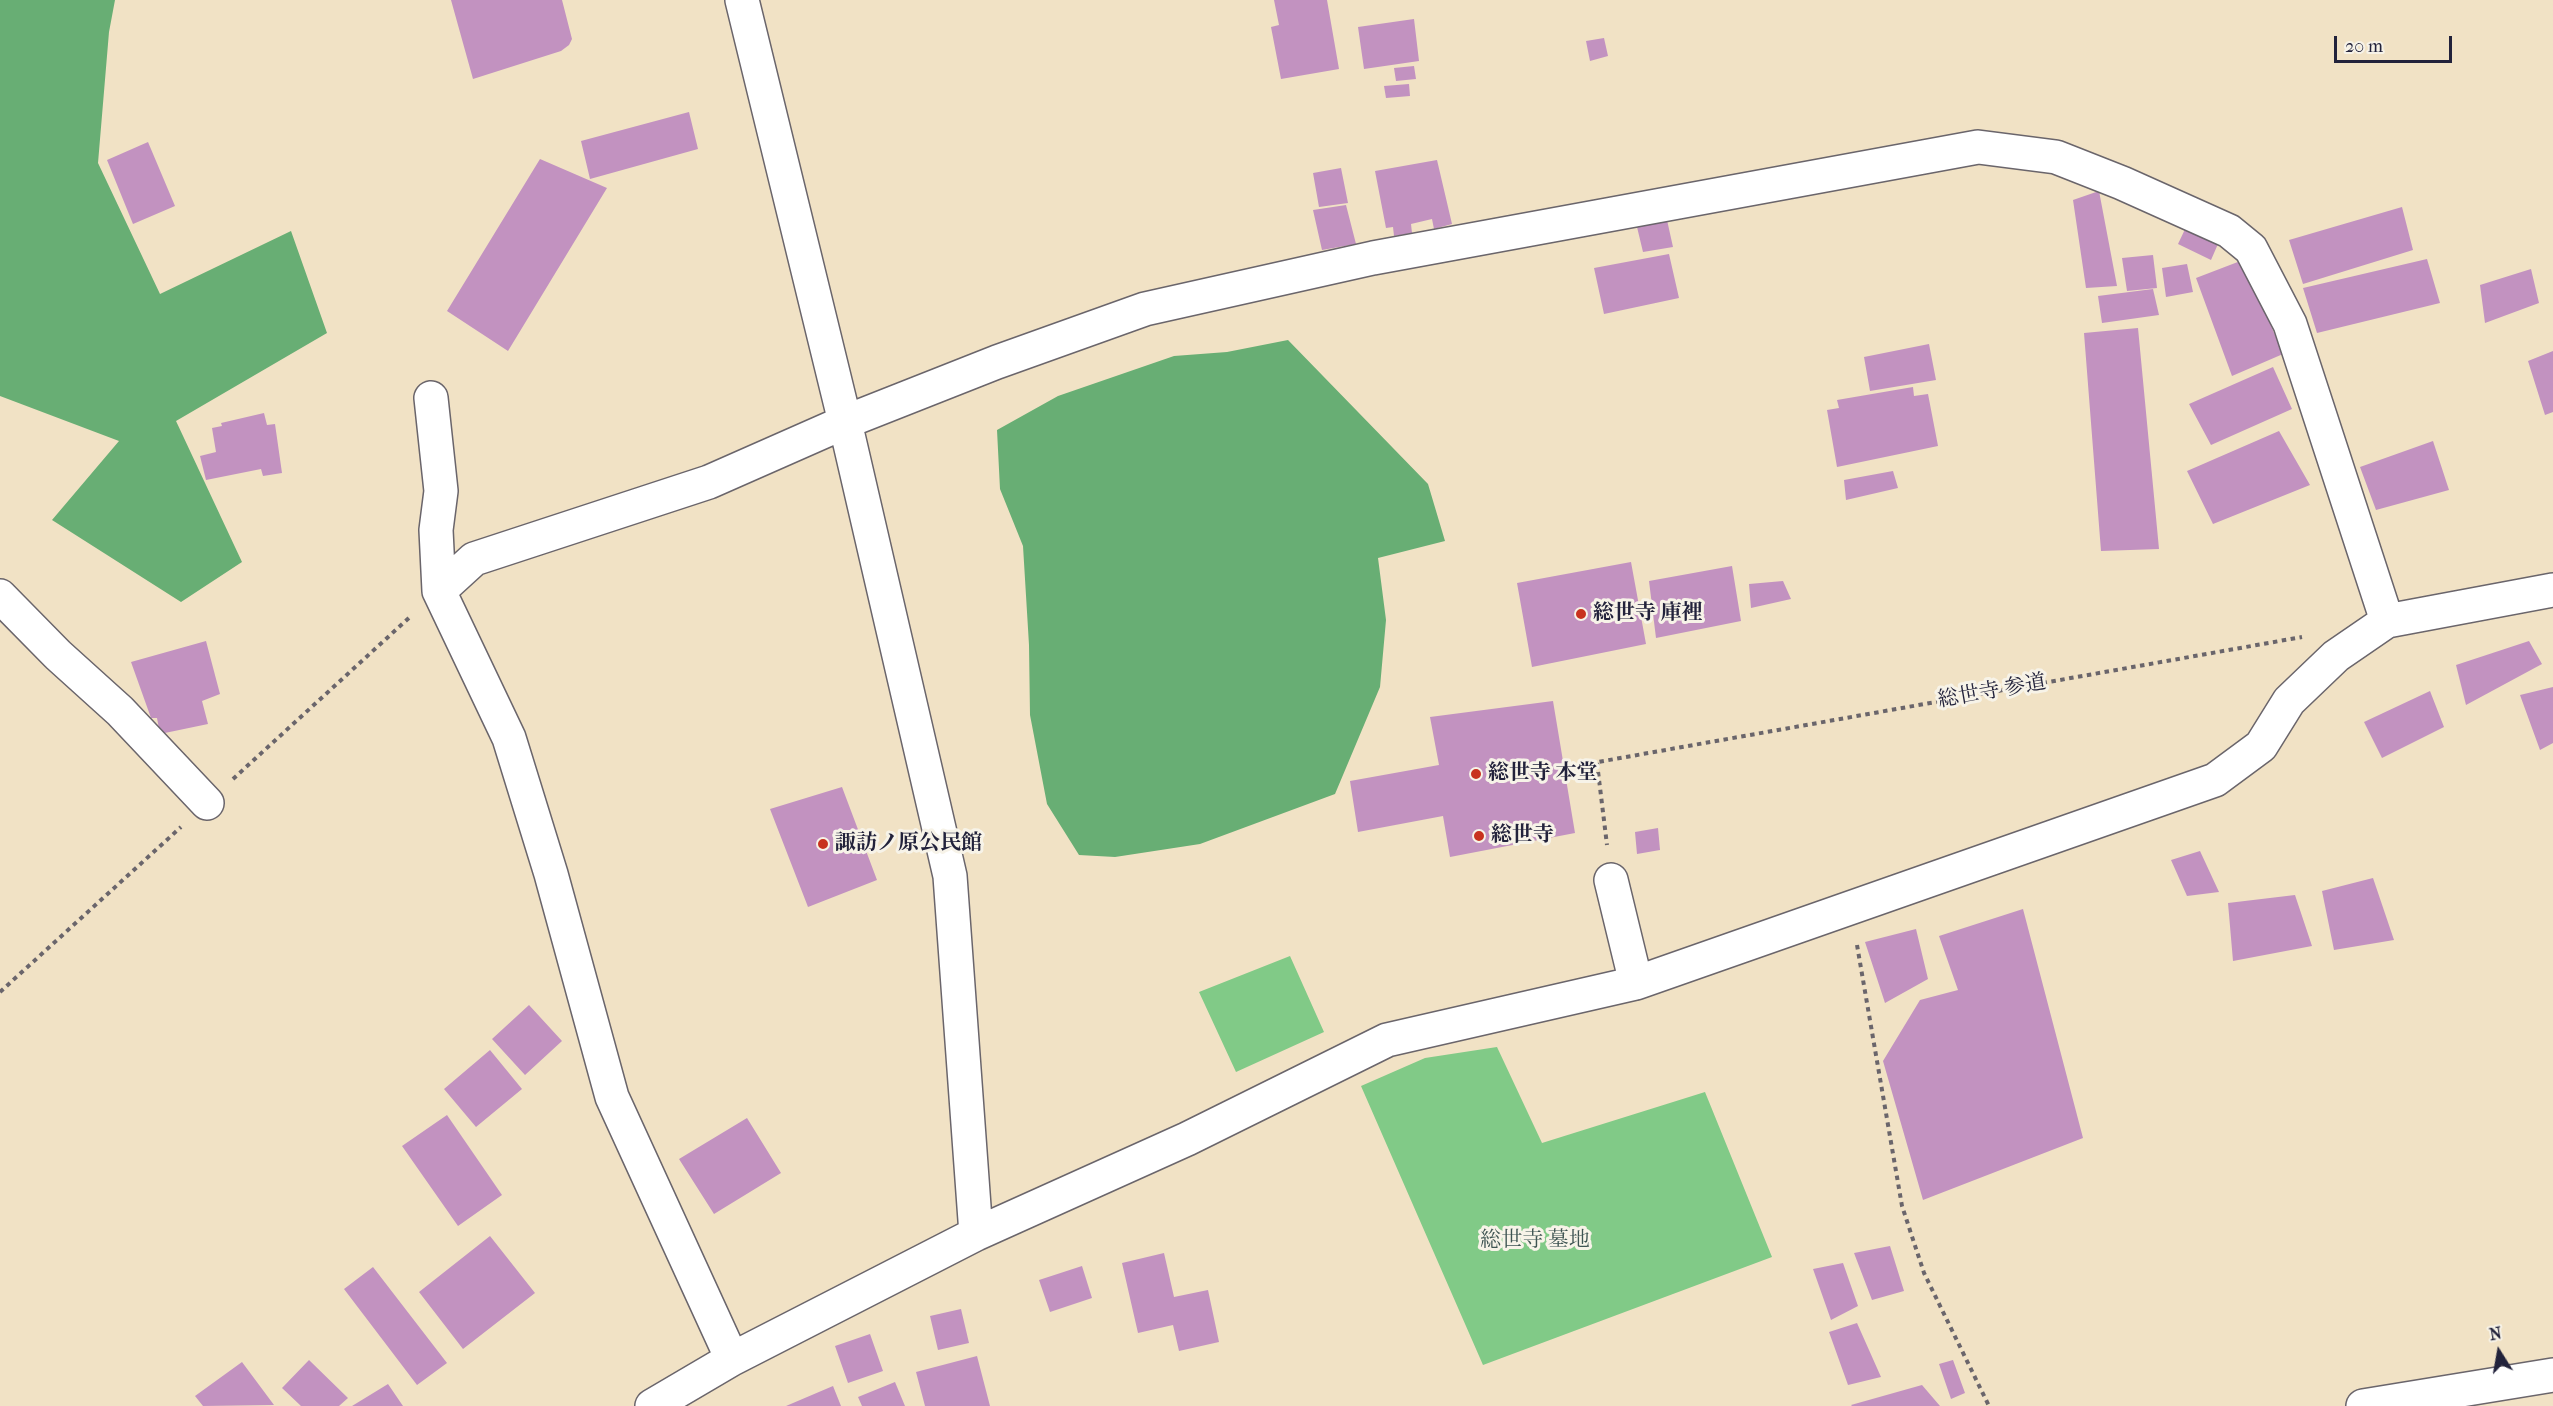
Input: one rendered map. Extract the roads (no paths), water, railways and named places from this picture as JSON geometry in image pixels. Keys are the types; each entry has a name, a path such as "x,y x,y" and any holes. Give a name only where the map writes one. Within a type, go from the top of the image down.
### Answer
{"street":[{"path":"742,0 845,422 950,876 976,1234"},
{"path":"439,591 474,559 709,482 845,422 997,362 1145,309 1373,258 1978,147 2056,157 2122,183 2229,231 2251,249 2290,324 2387,621"},
{"path":"431,398 441,491 436,530 439,591 509,738 551,874 612,1097 732,1359"},
{"path":"652,1406 732,1359 976,1234 1187,1139 1387,1040 1636,983 2215,780 2261,746 2289,701 2336,656 2387,621 2553,590"},
{"path":"0,596 58,655 120,711 207,803"},
{"path":"1611,880 1636,983"},
{"path":"2363,1406 2553,1375"}],"place":[{"name":"総世寺 庫裡","path":"1581,614"},
{"name":"総世寺 本堂","path":"1476,774"},
{"name":"総世寺","path":"1479,836"},
{"name":"諏訪ノ原公民館","path":"823,844"}],"park label":[{"name":"総世寺 墓地","path":"1535,1241"}]}
